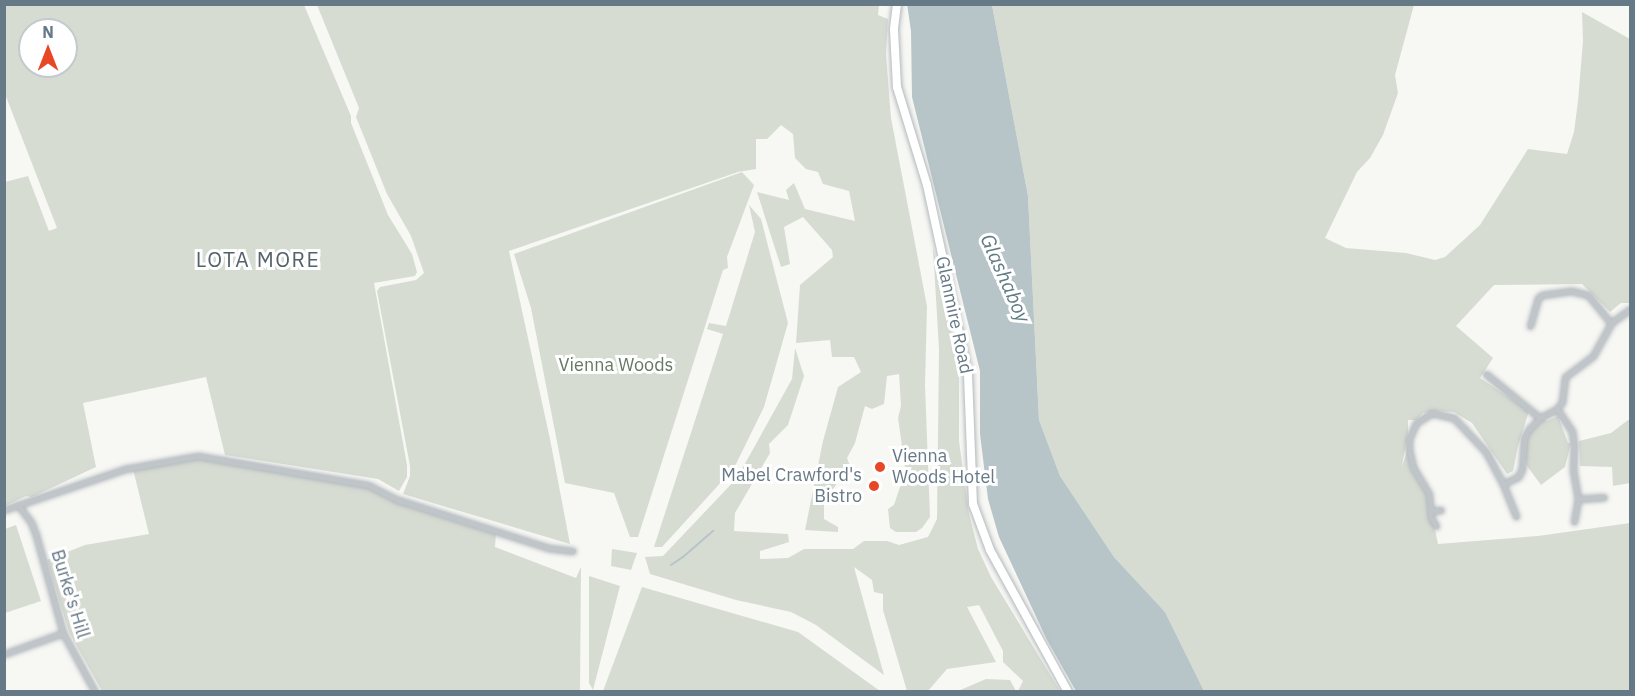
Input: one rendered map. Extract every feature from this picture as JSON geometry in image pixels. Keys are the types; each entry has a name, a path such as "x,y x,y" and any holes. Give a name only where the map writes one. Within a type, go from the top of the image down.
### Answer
{"main road":[{"name":"Glanmire Road","path":"897,4 894,30 897,87 927,185 968,375 973,504 990,550 1068,692"}],"street":[{"path":"1530,326 1538,298 1542,295 1572,291 1588,295 1611,323"},
{"path":"1503,484 1518,477 1522,469 1524,438 1540,418 1557,409 1564,395 1565,377 1593,356 1611,323 1630,309"},
{"path":"1486,374 1540,418"},
{"path":"1557,409 1572,431 1575,458 1573,470 1578,499 1574,522"},
{"path":"1436,526 1426,486 1413,467 1409,439 1416,423 1432,413 1454,418 1486,452 1503,484 1516,517"},
{"path":"4,510 125,469 198,456 368,485 398,500 548,548 573,551"},
{"path":"1578,499 1604,497"},
{"name":"Burke's Hill","path":"18,506 32,522 63,633 95,692"},
{"path":"1431,511 1441,510"},
{"path":"4,654 63,633"}],"green space":[{"path":"4,5 304,5 351,116 351,123 388,215 412,254 417,272 415,276 374,283 407,465 407,477 399,491 378,479 225,455 206,377 83,403 96,467 32,497 26,496 5,506 5,182 28,176 49,231 57,228 5,94"},
{"path":"317,5 879,5 878,15 888,19 886,55 891,118 927,306 925,385 930,517 922,528 916,532 896,532 890,528 888,509 894,505 900,487 907,481 898,418 901,406 899,374 887,376 884,404 872,409 865,406 855,443 847,458 850,466 824,501 824,519 838,527 838,532 805,530 823,441 838,387 861,372 854,357 832,357 830,340 796,343 800,285 833,257 832,250 803,217 784,227 790,264 781,267 757,192 789,200 786,190 794,183 805,209 855,221 849,191 823,184 818,172 806,169 795,158 793,134 781,125 767,139 756,139 756,169 738,172 509,251 550,439 570,544 403,494 410,476 410,466 377,291 380,287 416,280 424,273 411,236 387,194 356,117 359,108"},
{"path":"992,5 1414,5 1395,75 1398,93 1383,135 1370,158 1357,172 1325,238 1346,248 1406,253 1435,260 1445,257 1480,225 1528,149 1567,154 1574,132 1578,101 1583,41 1582,12 1630,39 1630,303 1621,303 1610,312 1582,284 1494,285 1456,326 1493,358 1480,378 1529,411 1513,471 1507,474 1472,423 1454,412 1437,411 1423,413 1416,420 1408,420 1402,466 1408,449 1426,486 1438,544 1538,536 1630,523 1630,691 1204,691 1165,612 1114,557 1060,476 1039,420 1028,196"},
{"name":"Vienna Woods","path":"742,172 754,185 727,257 728,268 723,270 638,537 630,537 614,493 565,483 531,308 514,254"},
{"name":"Vienna Woods","path":"749,205 761,219 788,323 764,407 734,468 662,547 654,547 723,334 707,329 709,323 726,326 755,232"},
{"path":"933,247 959,366 959,441 969,514 978,549 991,577 1060,691 1018,691 1023,681 1003,662 1003,651 979,605 967,607 996,662 947,669 928,691 907,691 883,610 883,594 874,592 872,580 854,567 884,675 816,625 791,612 736,600 650,574 645,557 663,556 737,478 792,379 795,348 804,376 788,425 769,444 770,453 735,513 734,531 788,534 789,542 760,551 760,559 788,558 804,549 853,549 864,541 887,541 899,545 928,537 937,519 939,350"},
{"path":"1537,415 1547,421 1558,416 1568,443 1571,443 1565,467 1541,485 1527,466 1525,457 1525,444"},
{"path":"1630,420 1630,483 1613,486 1612,467 1580,466 1579,441 1611,433"},
{"path":"193,456 383,490 398,500 496,533 495,547 576,578 581,567 580,691 102,691 69,632 47,560 85,545 149,534 133,469"},
{"path":"16,525 41,601 5,613 5,529"},
{"path":"612,549 637,553 631,570 611,566"},
{"path":"589,576 620,586 593,690 589,683"},
{"path":"642,587 798,632 880,691 603,691"},
{"path":"986,679 1010,680 1016,691 958,691"}],"water":[{"name":"Glashaboy","path":"907,4 992,5 1028,196 1039,420 1060,476 1114,557 1165,612 1204,691 1076,691 1047,640 999,537 988,499 980,434 980,371 912,97 911,31"}],"waterway":[{"path":"671,565 713,531"}],"place":[{"name":"Vienna Woods Hotel","path":"880,467"},
{"name":"Mabel Crawford's Bistro","path":"874,486"}],"district":[{"name":"LOTA MORE","path":"258,259"}]}
